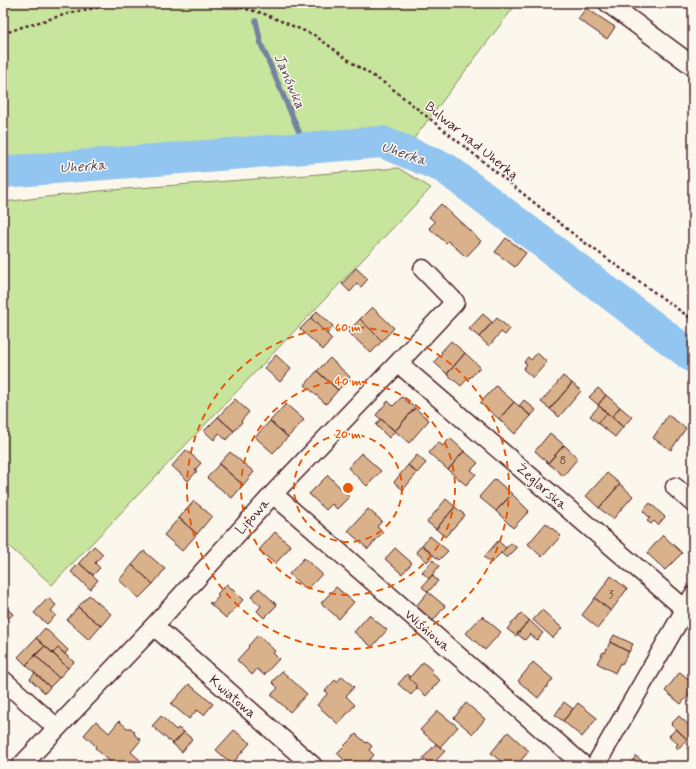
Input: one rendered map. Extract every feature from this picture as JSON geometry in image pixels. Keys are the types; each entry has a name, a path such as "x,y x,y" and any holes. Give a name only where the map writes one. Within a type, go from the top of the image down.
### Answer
{"street":[{"path":"608,3 693,66"},
{"name":"Lipowa","path":"20,766 154,626 273,494 455,302 423,269"},
{"name":"Żeglarska","path":"398,363 689,603"},
{"path":"675,487 693,503"},
{"name":"Wiśniowa","path":"273,494 584,766"},
{"path":"595,766 689,603"},
{"name":"Kwiatowa","path":"154,626 313,766"},
{"path":"3,680 57,728"}],"path":[{"path":"3,34 74,12 120,3"},
{"name":"Bulwar nad Uherką","path":"223,3 262,13 314,35 356,66 389,86 577,237 693,320"}],"green space":[{"path":"3,3 517,3 409,145 380,131 3,163"},
{"path":"398,168 431,188 52,585 3,541 3,202 99,191"}],"building":[{"path":"586,8 615,27 607,39 578,19"},
{"path":"441,204 481,241 466,257 448,241 446,243 429,228 435,222 429,217"},
{"path":"506,238 526,253 515,267 495,252"},
{"path":"356,268 368,279 361,287 357,284 350,292 342,284"},
{"path":"372,307 394,328 382,341 360,319"},
{"path":"317,311 333,326 327,334 311,318"},
{"path":"483,314 492,322 479,337 469,329"},
{"path":"311,318 332,339 323,350 300,329"},
{"path":"497,318 510,329 505,335 501,332 489,346 479,337"},
{"path":"360,319 382,341 371,353 348,332"},
{"path":"451,341 465,353 447,374 434,362"},
{"path":"465,353 480,367 461,386 447,374"},
{"path":"537,353 547,362 533,378 523,369 527,364 524,362 528,357 531,360"},
{"path":"276,355 291,369 280,382 264,368"},
{"path":"330,358 350,377 338,390 317,371"},
{"path":"317,371 338,390 326,404 305,385"},
{"path":"563,376 572,383 550,409 541,402"},
{"path":"572,383 581,391 559,417 550,409"},
{"path":"496,386 514,402 499,419 480,403"},
{"path":"598,388 606,395 598,405 589,397"},
{"path":"606,395 620,407 612,417 598,405"},
{"path":"402,397 415,408 395,431 376,415 388,401 393,406"},
{"path":"235,399 249,412 234,431 218,417"},
{"path":"524,400 536,410 531,416 519,406"},
{"path":"514,402 531,416 515,434 499,419"},
{"path":"286,404 304,420 288,437 270,421"},
{"path":"599,406 607,413 598,423 590,416"},
{"path":"620,407 632,417 623,427 612,417"},
{"path":"415,408 429,420 409,443 395,431"},
{"path":"607,413 623,427 615,437 598,423"},
{"path":"668,415 686,428 671,450 653,438"},
{"path":"218,417 234,431 226,440 219,433 214,440 204,431"},
{"path":"381,419 395,431 389,438 376,425"},
{"path":"270,421 288,437 273,453 255,437"},
{"path":"550,433 564,445 548,463 535,451"},
{"path":"450,438 464,451 448,470 429,453 438,442 443,446"},
{"path":"564,445 578,458 563,476 548,463"},
{"path":"186,450 201,463 195,470 197,471 188,481 172,466"},
{"path":"464,451 478,463 471,470 476,474 466,485 448,470"},
{"path":"230,452 254,472 243,485 219,464"},
{"path":"361,453 381,471 367,486 348,468"},
{"path":"417,455 426,463 417,473 408,465"},
{"path":"219,464 243,485 232,498 207,478"},
{"path":"408,465 417,473 403,490 394,482"},
{"path":"607,473 620,484 599,508 586,496"},
{"path":"328,475 349,497 337,509 332,504 326,510 309,494"},
{"path":"495,479 512,494 496,511 479,497"},
{"path":"620,484 633,496 613,519 599,508"},
{"path":"512,494 529,511 513,528 496,511"},
{"path":"446,499 455,507 436,529 427,522"},
{"path":"194,501 212,516 197,534 179,518"},
{"path":"650,503 665,517 658,525 654,521 651,524 647,521 650,518 643,511"},
{"path":"455,507 465,515 445,537 436,529"},
{"path":"368,509 382,521 377,527 383,532 368,549 348,531"},
{"path":"179,518 197,534 182,551 164,535"},
{"path":"546,523 561,536 542,557 528,544"},
{"path":"275,532 291,546 275,564 259,550"},
{"path":"663,535 682,553 665,570 647,553"},
{"path":"430,536 448,551 439,560 422,545"},
{"path":"498,541 506,548 491,563 484,557"},
{"path":"511,543 517,548 507,558 501,553"},
{"path":"422,545 433,555 427,562 416,552"},
{"path":"94,546 103,554 95,563 100,568 93,575 79,563"},
{"path":"395,548 412,563 402,574 385,559"},
{"path":"144,551 165,569 153,584 132,565"},
{"path":"304,558 322,574 307,590 289,574"},
{"path":"433,560 439,566 429,579 422,572"},
{"path":"79,563 98,580 90,589 71,572"},
{"path":"132,565 153,584 139,598 119,580"},
{"path":"432,575 438,581 428,592 422,587"},
{"path":"611,576 627,589 611,611 595,598"},
{"path":"227,584 243,600 226,618 209,603 211,602 212,604 219,596 217,594"},
{"path":"336,587 354,602 339,619 321,603"},
{"path":"259,588 277,605 264,618 257,611 261,606 251,597"},
{"path":"428,592 445,606 433,621 416,606"},
{"path":"89,595 111,614 101,626 78,607"},
{"path":"48,598 56,605 51,611 56,615 47,624 34,613"},
{"path":"595,598 611,611 598,628 582,615"},
{"path":"3,605 13,614 3,625"},
{"path":"78,607 101,626 89,640 67,620"},
{"path":"542,610 562,628 553,638 533,620"},
{"path":"521,613 529,620 516,636 507,629"},
{"path":"369,615 387,630 372,647 354,632"},
{"path":"482,616 501,632 485,650 466,633"},
{"path":"529,620 543,633 537,640 530,634 525,640 517,634"},
{"path":"45,628 68,650 65,654 58,648 53,653 36,638"},
{"path":"258,635 275,651 273,653 279,659 264,675 257,669 252,675 237,660"},
{"path":"614,635 633,644 629,652 610,642"},
{"path":"36,638 45,646 26,665 18,657"},
{"path":"610,642 629,652 622,664 620,663 615,673 597,663 603,652 605,653"},
{"path":"45,646 68,668 59,678 35,655"},
{"path":"58,648 74,662 68,668 53,653"},
{"path":"35,655 59,678 50,687 26,665"},
{"path":"423,662 433,671 431,673 440,680 426,696 409,678"},
{"path":"533,662 553,679 538,698 518,681"},
{"path":"282,671 307,694 290,712 271,695 278,688 272,682"},
{"path":"680,672 693,683 693,690 681,704 665,691"},
{"path":"35,673 50,687 45,693 30,679"},
{"path":"407,674 417,686 411,695 398,684"},
{"path":"342,676 354,687 346,696 355,705 338,724 317,705 328,693 325,691 335,680 337,682"},
{"path":"189,684 213,704 204,715 197,710 189,719 171,704"},
{"path":"564,702 573,709 563,721 555,715"},
{"path":"466,703 485,719 473,734 454,718"},
{"path":"578,703 597,718 582,737 563,721"},
{"path":"438,711 458,727 440,747 420,730"},
{"path":"161,716 176,730 178,728 184,732 173,744 152,726"},
{"path":"679,716 693,729 693,734 687,739 671,724"},
{"path":"96,721 109,733 119,721 127,728 131,728 134,731 135,735 141,740 131,752 140,760 135,766 115,766 95,748 96,746 84,735"},
{"path":"676,729 687,739 678,749 676,746 678,744 669,736"},
{"path":"234,730 250,743 232,764 216,750"},
{"path":"184,732 192,739 182,752 173,744"},
{"path":"508,732 529,751 516,766 506,766 491,753"},
{"path":"356,734 372,746 369,750 374,755 364,766 349,766 337,753"},
{"path":"436,744 445,751 431,766 423,758"},
{"path":"636,756 648,766 628,766"}],"waterway":[{"name":"Janówka","path":"256,21 261,44 306,148"},
{"name":"Uherka","path":"3,172 382,142 445,168 693,357"}]}
